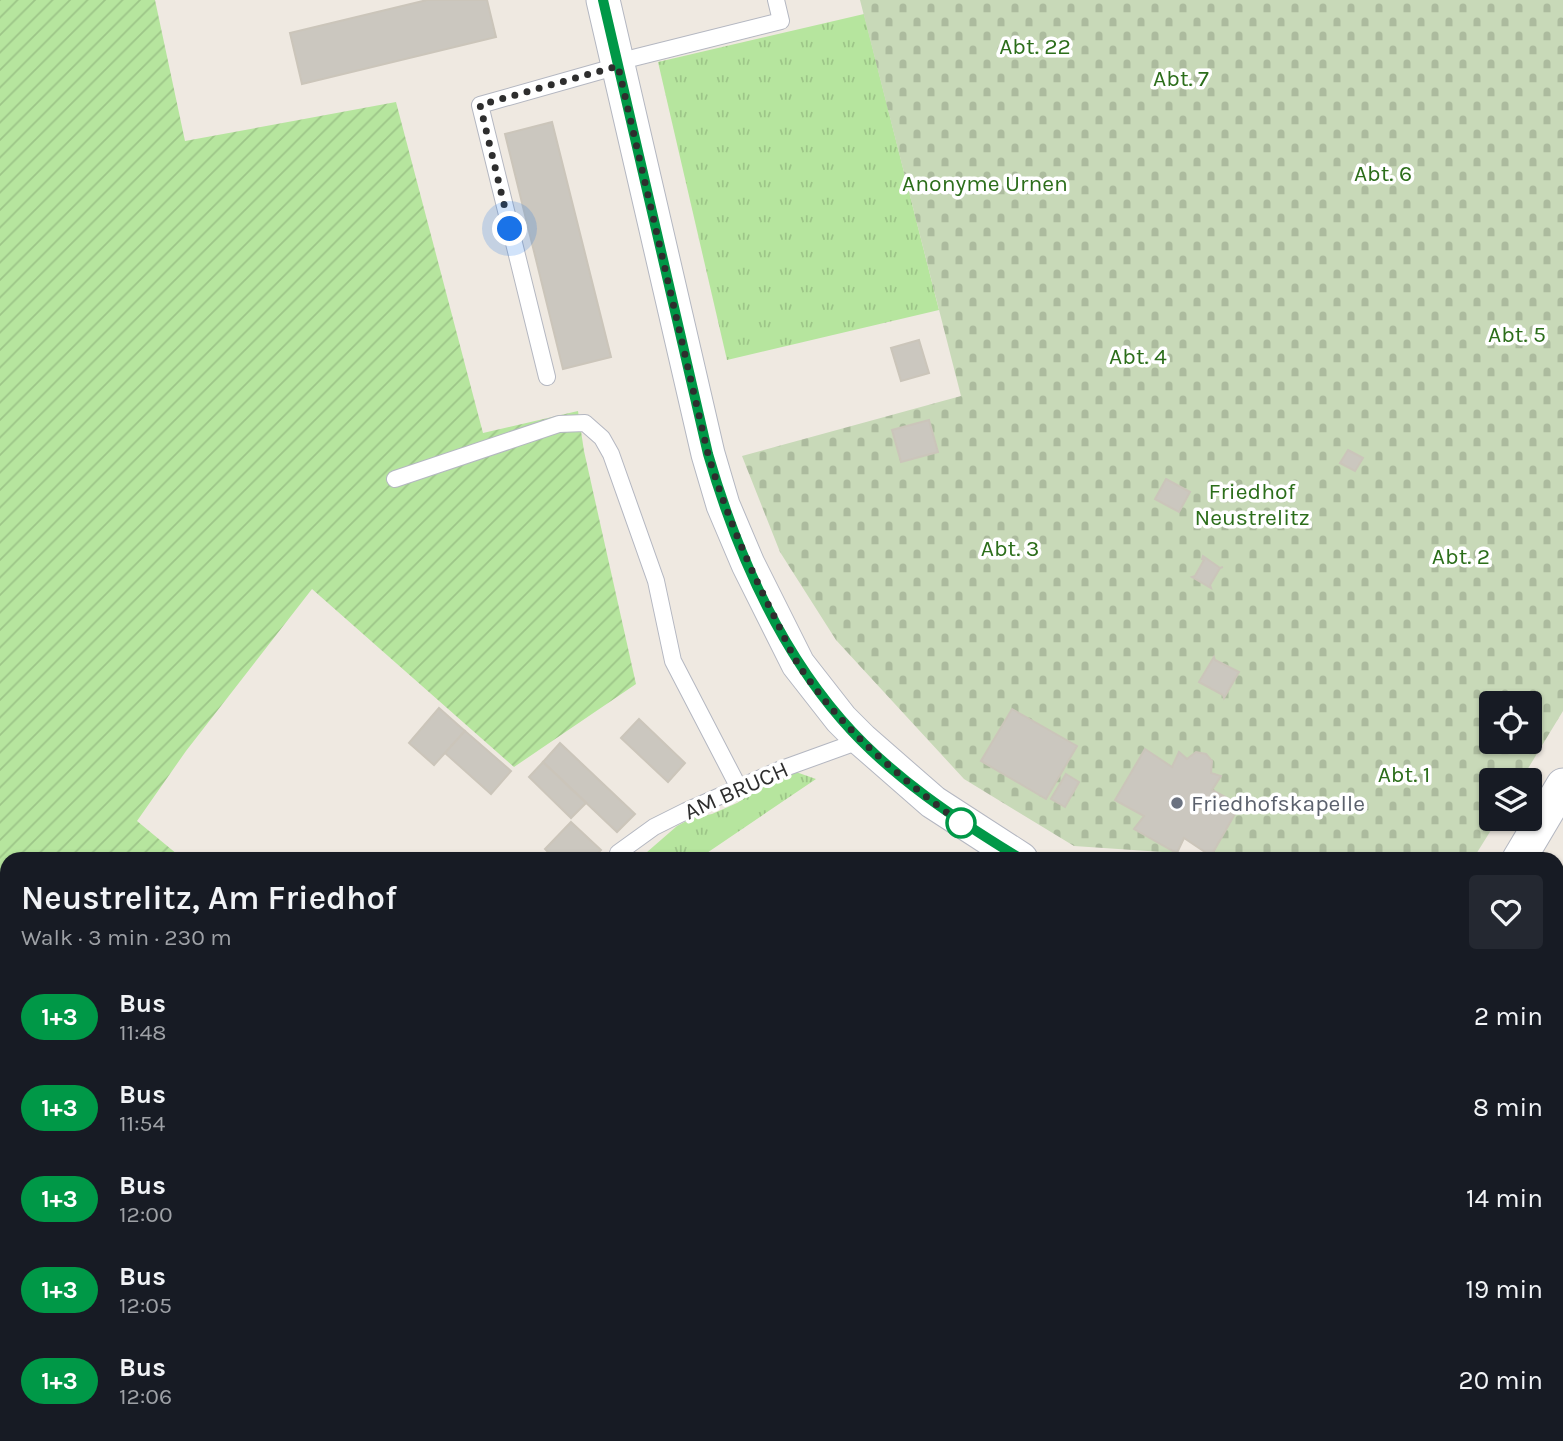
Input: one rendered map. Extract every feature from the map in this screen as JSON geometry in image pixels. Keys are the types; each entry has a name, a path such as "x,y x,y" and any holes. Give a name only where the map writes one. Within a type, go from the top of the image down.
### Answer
{"street":[{"path":"603,0 708,454 723,505 748,564 798,664 841,719 933,802 1010,852"},
{"path":"1523,852 1563,786"}],"lane":[{"path":"547,377 480,105 617,64 781,21 776,0"},
{"path":"395,478 559,424 584,423 602,438 622,480 656,581 673,662 739,788"},
{"name":"AM BRUCH","path":"619,852 654,827 779,770 862,740"}],"green space":[{"path":"0,0 155,0 185,141 396,102 483,433 578,411 584,451 636,684 514,767 312,589 186,751 137,821 175,852 0,852"},
{"name":"Friedhof Neustrelitz","path":"860,0 1563,0 1563,711 1542,746 1542,691 1479,691 1479,754 1537,754 1528,768 1479,768 1479,831 1490,831 1477,852 1205,852 1184,838 1177,852 1074,846 964,779 836,640 780,552 742,456 961,396"},
{"path":"864,14 939,310 727,360 658,62"},
{"path":"796,772 816,779 708,852 647,852 677,826 692,818 712,814 737,803 765,785"}],"building":[{"path":"427,0 487,0 496,37 302,84 290,33"},
{"path":"552,122 611,357 563,369 505,134"},
{"path":"919,340 929,373 901,381 891,348"},
{"path":"929,420 938,452 901,462 892,430"},
{"path":"1348,450 1363,458 1355,471 1340,463"},
{"path":"1166,479 1190,492 1179,512 1155,499"},
{"path":"1203,556 1220,568 1210,585 1211,588 1192,577 1204,560"},
{"path":"1214,657 1239,672 1224,698 1199,682"},
{"path":"439,708 465,731 434,765 409,743"},
{"path":"1012,709 1077,746 1046,799 981,761"},
{"path":"639,719 685,763 668,782 621,738"},
{"path":"465,731 511,771 491,794 445,753"},
{"path":"560,743 635,814 617,832 543,762"},
{"name":"Friedhofskapelle","path":"1145,749 1172,767 1179,752 1187,759 1196,752 1206,754 1212,761 1211,773 1221,776 1212,790 1240,805 1213,852 1205,852 1184,838 1175,852 1134,829 1144,816 1115,800"},
{"path":"543,762 586,803 571,818 529,777"},
{"path":"1066,774 1079,782 1065,807 1051,799"},
{"path":"571,822 601,850 548,852 545,849"}],"bus line":[{"name":"1+3","path":"603,0 708,454 723,505 748,564 798,664 841,719 933,802 1010,852"}],"place":[{"name":"Friedhofskapelle","path":"1177,803"}],"route":[{"path":"510,229 480,105 618,66 708,454 723,505 748,564 798,664 841,719 933,802 961,823"}],"park label":[{"name":"Abt. 22","path":"1035,46"},
{"name":"Abt. 7","path":"1181,78"},
{"name":"Abt. 6","path":"1383,173"},
{"name":"Anonyme Urnen","path":"985,183"},
{"name":"Abt. 5","path":"1517,334"},
{"name":"Abt. 4","path":"1138,356"},
{"name":"Abt. 3","path":"1010,548"},
{"name":"Abt. 2","path":"1461,556"},
{"name":"Abt. 1","path":"1404,774"}]}
